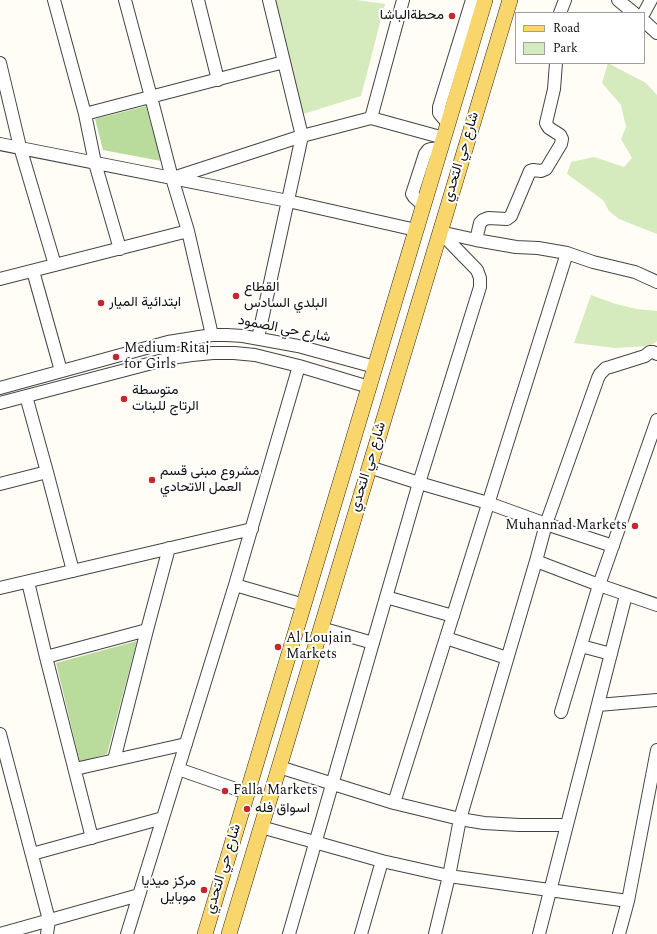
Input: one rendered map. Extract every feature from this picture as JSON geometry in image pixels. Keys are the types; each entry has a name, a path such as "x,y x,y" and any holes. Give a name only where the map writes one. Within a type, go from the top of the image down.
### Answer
{"main road":[{"name":"شارع حي التحدي","path":"229,934 510,0"},
{"name":"شارع حي التحدي","path":"205,934 472,46 480,4"},
{"path":"480,4 484,21 489,25 498,24 504,17"},
{"path":"472,46 477,38 484,36 492,41 495,50"},
{"path":"403,274 404,284 412,289 419,288 425,281"},
{"path":"391,315 397,308 404,307 412,313 413,322"}],"street":[{"path":"54,0 85,114 95,162 120,249"},
{"path":"125,0 152,97 172,178 188,231 212,335"},
{"path":"198,0 218,80"},
{"path":"258,338 302,136 269,0"},
{"path":"371,118 403,0"},
{"path":"560,12 565,0"},
{"path":"618,0 633,12"},
{"path":"645,12 651,0"},
{"path":"448,122 439,114 439,107 480,4"},
{"path":"645,22 657,33"},
{"path":"85,114 284,62"},
{"path":"0,63 20,148 55,265"},
{"path":"476,240 480,223 483,220 488,218 507,219 511,216 530,171 541,171 546,169 561,144 562,139 560,135 546,125 554,89 556,64"},
{"path":"172,178 302,136 371,118 442,143"},
{"path":"0,144 288,201 416,230"},
{"path":"0,279 188,231"},
{"path":"440,232 516,247 538,248 567,253 593,262 635,272 657,282"},
{"path":"289,934 419,483 481,282 477,270 440,232"},
{"path":"394,803 567,253"},
{"path":"33,271 61,371"},
{"name":"شارع حي الصمود","path":"5,386 168,342 212,335 258,338 298,346 375,367"},
{"path":"435,934 449,876 460,819 546,524 598,378 602,371 610,367 645,356 650,352 657,354"},
{"path":"0,403 171,358 213,354 255,355 369,386"},
{"path":"329,374 335,371 338,365 337,358 334,356"},
{"path":"127,934 236,585 300,366"},
{"path":"5,386 9,395 13,399"},
{"path":"26,396 72,571"},
{"path":"561,712 599,585 657,420"},
{"path":"369,467 488,503 613,546"},
{"path":"0,484 47,472"},
{"path":"0,588 252,529"},
{"path":"114,760 169,548"},
{"path":"536,561 657,606"},
{"path":"28,582 92,838"},
{"path":"236,585 304,606"},
{"path":"539,934 626,595"},
{"path":"386,597 453,616"},
{"path":"321,628 373,643"},
{"path":"46,657 147,630"},
{"path":"446,638 507,658"},
{"path":"581,646 611,654"},
{"path":"598,705 657,700"},
{"path":"0,734 49,920 47,934"},
{"path":"75,769 186,744"},
{"path":"620,934 628,901 657,750"},
{"path":"279,767 394,803 460,819 484,823 519,825 567,825"},
{"path":"178,769 247,793"},
{"path":"32,854 163,818"},
{"path":"261,827 382,860 449,876 628,901"},
{"path":"361,934 382,860"},
{"path":"0,934 139,895"}],"green space":[{"path":"276,0 357,0 385,4 361,96 300,115"},
{"path":"608,64 610,64 646,83 657,95 657,234 619,219 609,211 603,200 567,174 571,162 594,157 624,167 632,158 621,139 626,127 621,105 602,83"},
{"path":"146,106 161,161 103,150 95,119"},
{"path":"591,295 616,304 637,309 657,311 657,341 650,346 615,348 574,343"},
{"path":"137,641 107,754 80,762 56,663"}],"place":[{"name":"محطةالباشا","path":"452,16"},
{"name":"القطاع البلدي السادس","path":"236,296"},
{"name":"ابتدائية الميار","path":"101,303"},
{"name":"Medium Ritaj for Girls","path":"116,357"},
{"name":"متوسطة الرتاج للبنات","path":"124,399"},
{"name":"مشروع مبنى قسم العمل الاتحادي","path":"152,480"},
{"name":"Muhannad Markets","path":"635,526"},
{"name":"Al Loujain Markets","path":"278,647"},
{"name":"Falla Markets","path":"225,791"},
{"name":"اسواق فله","path":"247,809"},
{"name":"مركز ميديا موبايل","path":"204,890"}]}
